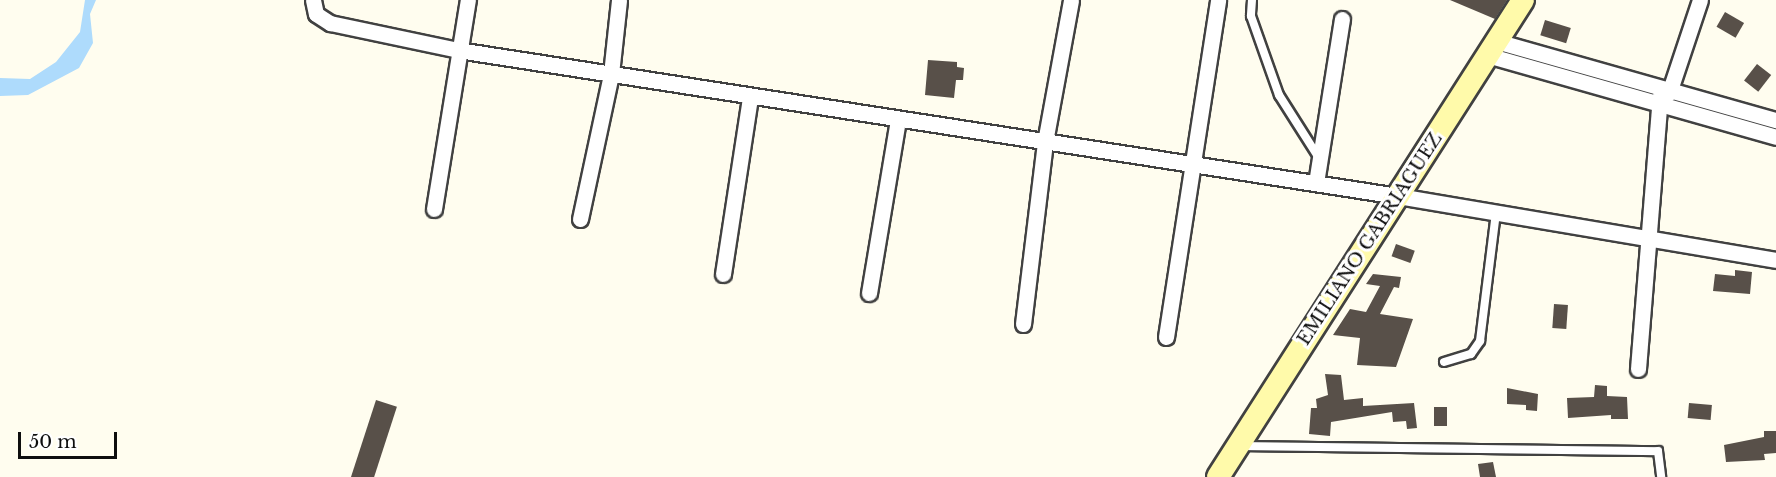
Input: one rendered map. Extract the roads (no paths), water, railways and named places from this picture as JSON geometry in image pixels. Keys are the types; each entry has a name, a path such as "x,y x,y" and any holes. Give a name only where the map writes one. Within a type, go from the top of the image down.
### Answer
{"main road":[{"name":"EMILIANO GABRIAGUEZ","path":"1218,477 1523,0"}],"street":[{"path":"313,0 316,14 330,22 458,50 1398,196 1776,260"},
{"path":"434,209 458,50 468,0"},
{"path":"580,219 611,74 619,0"},
{"path":"1023,324 1045,142 1071,0"},
{"path":"1166,336 1218,0"},
{"path":"1638,369 1659,106 1700,0"},
{"path":"1316,183 1342,19"},
{"path":"1492,48 1776,120"},
{"path":"1492,48 1659,106 1776,138"},
{"path":"723,274 750,97"},
{"path":"869,293 898,120"}],"lane":[{"path":"1252,0 1251,16 1279,95 1320,159"},
{"path":"1444,362 1471,354 1480,341 1496,212"},
{"path":"1238,446 1658,451 1661,477"}],"water":[{"path":"85,0 96,0 90,14 93,43 79,68 28,95 0,96 0,78 30,79 56,62 80,32"}]}
